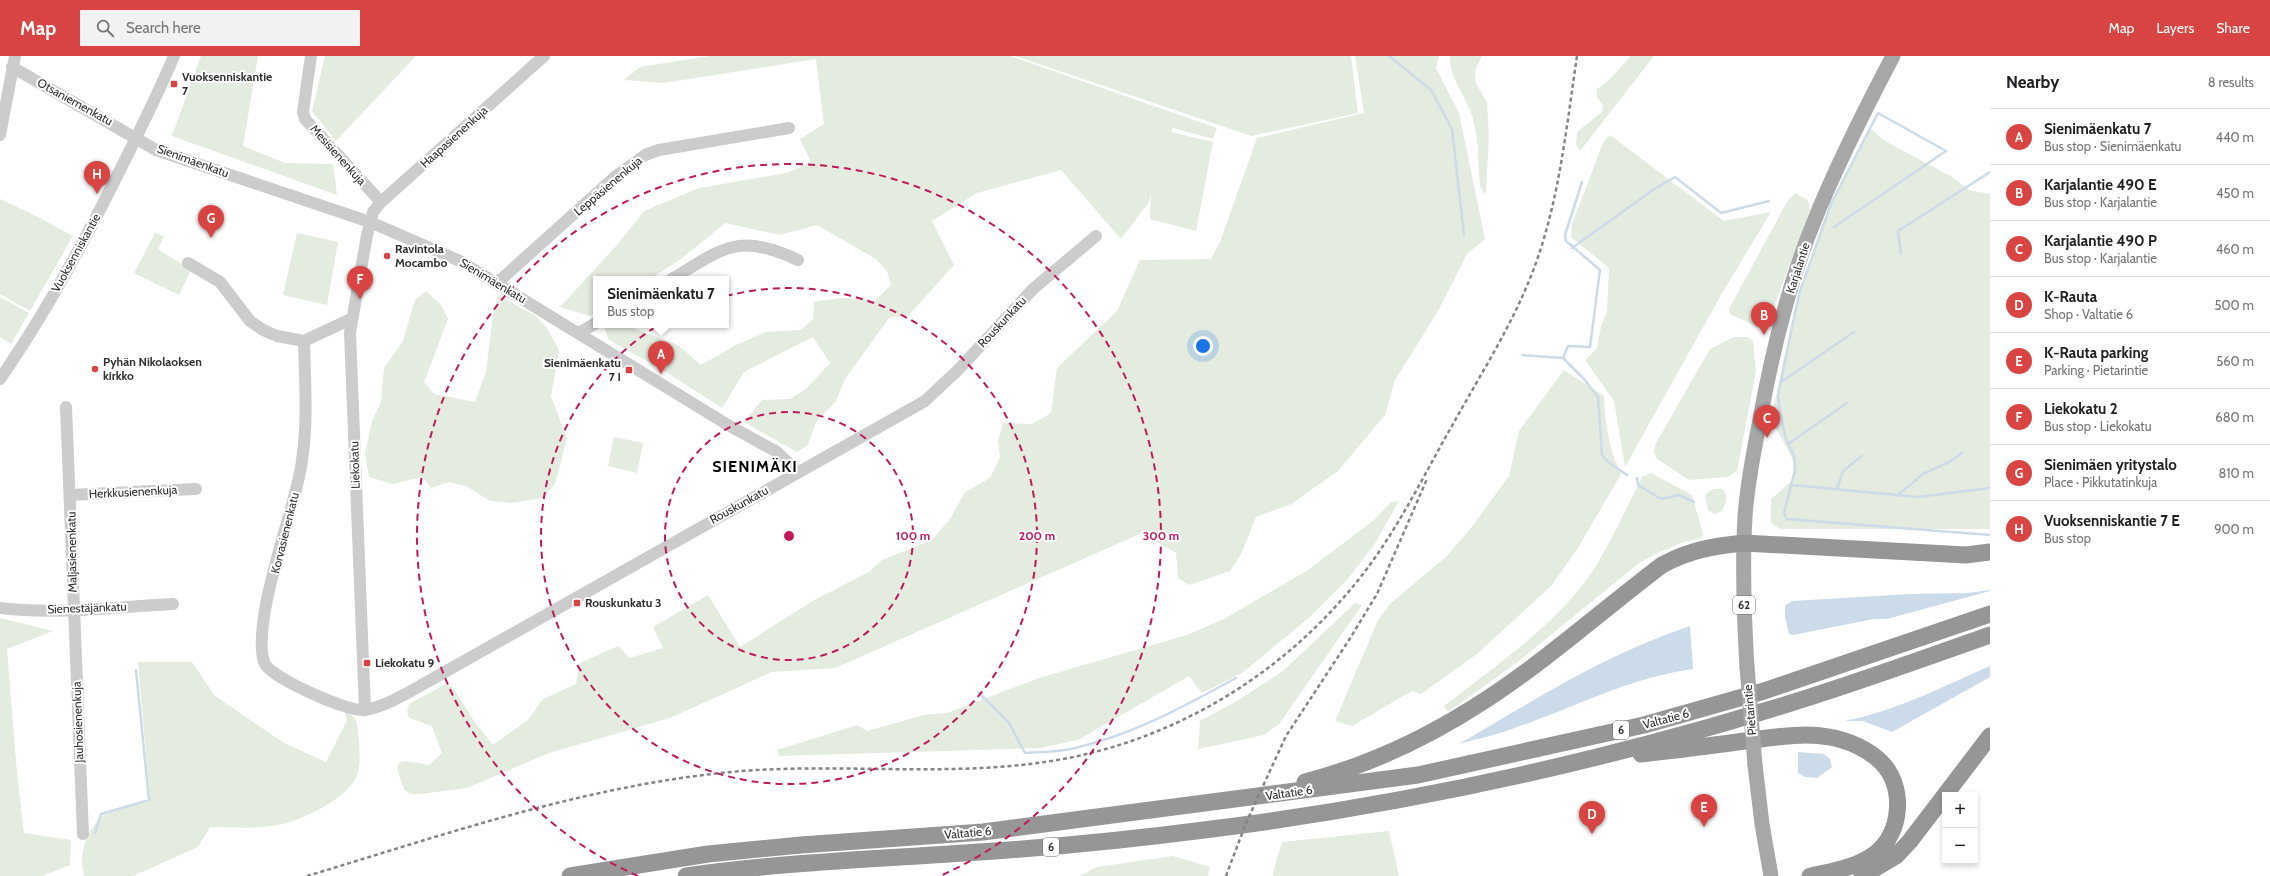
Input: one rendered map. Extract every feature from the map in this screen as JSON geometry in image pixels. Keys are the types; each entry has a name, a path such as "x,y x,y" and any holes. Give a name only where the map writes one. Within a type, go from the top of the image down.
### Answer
{"highway":[{"path":"1240,800 1318,778 1386,755 1436,730 1486,699 1536,665 1662,565 1684,554 1714,546 1744,543 1966,555 1990,552"},
{"name":"Valtatie 6","path":"570,876 708,854 801,844 983,832 1240,800 1418,775 1543,749 1644,725 1764,691 1990,614"},
{"name":"Valtatie 6","path":"686,876 803,863 1056,846 1207,830 1415,797 1576,763 1767,711 1990,635"},
{"path":"1576,763 1783,736 1828,736 1860,746 1883,763 1894,783 1899,808 1892,831 1887,841 1876,853 1854,864 1810,876"},
{"path":"1862,876 1896,856 1910,841 1990,736"}],"main road":[{"name":"Karjalantie","path":"1744,543 1749,478 1761,410 1769,368 1793,282 1812,225 1830,182 1867,104 1893,56"},
{"name":"Pietarintie","path":"1744,543 1747,667 1755,765 1762,824 1771,876"}],"street":[{"name":"Vuoksenniskantie","path":"0,379 58,287 137,138 174,56"},
{"name":"Mesisienenkuja","path":"311,56 303,112 305,118 381,202"},
{"name":"Haapasienenkuja","path":"370,222 373,212 381,202 544,56"},
{"name":"Otsaniemenkatu","path":"13,61 137,138"},
{"path":"0,135 13,61"},
{"name":"Leppäsienenkuja","path":"497,283 616,176 645,155 664,149 789,128"},
{"name":"Sienimäenkatu","path":"137,138 156,150 370,222 443,252 497,283 728,425 777,452 798,472"},
{"name":"Liekokatu","path":"365,710 350,352 351,319 370,222"},
{"name":"Rouskunkatu","path":"365,710 389,702 420,686 925,401 960,369 1038,285 1096,236"},
{"path":"677,276 721,249 730,246 756,246 784,253 798,260"},
{"path":"188,263 220,282 250,321 263,330 277,336 304,341 351,319"},
{"path":"579,333 593,325"},
{"name":"Korvasienenkatu","path":"304,341 304,447 300,476 266,607 262,638 264,663 274,673 303,689 354,711 365,710"},
{"name":"Maljasienenkatu","path":"66,408 73,610"},
{"name":"Herkkusienenkuja","path":"70,495 196,489"},
{"name":"Sienestäjänkatu","path":"0,608 21,610 73,610 173,604"},
{"name":"Jauhosienenkuja","path":"73,610 83,834"}],"shaded area":[{"path":"201,56 258,56 243,146 285,163 333,164 337,195 172,136"},
{"path":"325,56 416,56 336,141 312,111"},
{"path":"710,56 1010,56 1217,128 1213,139 1173,128 1171,132 1213,142 1196,231 1150,219 1151,193 1149,202 1121,239 1061,170 977,193 932,221 954,265 909,315 889,318 845,379 836,401 816,422 808,445 797,452 744,422 762,400 790,399 806,389 830,363 813,337 744,372 722,408 663,370 609,340 604,328 635,328 678,345 701,365 736,345 766,332 801,330 813,319 814,302 841,298 876,300 891,285 887,271 876,259 817,225 780,235 725,223 681,259 655,276 593,276 593,314 590,316 560,307 617,245 644,211 699,188 787,173 811,162 800,139 824,124 816,59 664,83 624,80 640,67"},
{"path":"1015,56 1351,56 1358,113 1251,136"},
{"path":"1355,56 1439,56 1436,68 1459,113 1485,239 1467,254 1438,311 1395,380 1385,415 1338,471 1291,504 1256,517 1241,554 1230,571 1189,585 1178,578 1176,553 1142,533 835,668 772,672 670,718 549,753 467,788 420,794 411,794 404,790 397,768 400,762 407,761 429,765 442,753 432,726 409,718 407,712 409,704 444,685 452,686 474,721 493,745 528,720 543,699 576,684 580,663 618,646 630,658 663,648 653,627 708,595 740,647 816,599 869,572 882,560 932,540 950,519 965,492 990,478 1000,457 998,441 1003,423 1032,424 1051,413 1057,368 1117,311 1140,260 1211,259 1220,242 1257,138 1364,113"},
{"path":"1450,56 1482,56 1475,71 1475,82 1487,102 1489,136 1486,192 1483,193 1480,186 1475,127 1470,111 1452,72"},
{"path":"1631,56 1654,56 1580,151 1576,144 1577,132 1602,112 1603,105 1597,97 1597,89 1609,80"},
{"path":"1870,128 1885,141 1952,177 1969,190 1990,194 1990,529 1780,529 1771,523 1771,499 1793,480 1795,470 1794,462 1774,424 1774,405 1800,291 1831,204"},
{"path":"1610,135 1724,221 1771,212 1721,295 1625,467 1614,401 1585,360 1597,348 1601,327 1607,312 1609,268 1571,237 1572,224 1603,143"},
{"path":"1795,193 1808,200 1810,210 1766,328 1761,329 1730,314 1729,309 1787,202"},
{"path":"0,199 73,236 30,311 0,294"},
{"path":"155,233 164,236 158,249 191,270 179,295 134,273"},
{"path":"297,233 338,242 327,305 283,295"},
{"path":"426,291 441,305 448,319 424,382 434,394 475,402 486,372 493,314 498,295 536,316 547,328 559,350 551,397 567,438 555,484 543,498 512,503 490,501 466,486 449,482 431,488 422,477 393,484 369,477 365,454 372,421 381,402 384,368 403,341 415,300"},
{"path":"0,297 29,313 11,344 0,337"},
{"path":"1734,337 1748,337 1753,341 1756,371 1737,471 1727,477 1689,480 1656,458 1654,452 1655,445 1710,349"},
{"path":"1564,370 1604,396 1608,436 1613,455 1621,474 1578,548 1551,586 1477,654 1421,694 1412,691 1352,726 1335,721 1378,620 1390,604 1448,555 1471,528 1509,476 1519,431"},
{"path":"614,437 643,443 637,473 608,466"},
{"path":"1651,473 1692,495 1703,534 1701,538 1661,551 1639,563 1515,664 1448,712 1444,706 1520,647 1556,615 1572,598 1595,568 1642,477"},
{"path":"1722,489 1726,494 1726,499 1722,511 1714,514 1708,510 1705,496 1709,491"},
{"path":"1399,501 1374,545 1346,581 1311,616 1242,673 1202,693 1189,676 1078,740 1040,748 779,756 777,750 857,725 867,731 924,715 947,713 1039,678 1187,635 1224,619 1308,570 1374,520 1391,502"},
{"path":"1355,603 1362,605 1279,724 1264,735 1198,749 1200,721 1237,701 1283,671"},
{"path":"0,618 53,631 7,649 17,773 24,833 71,840 70,865 42,876 0,876"},
{"path":"138,662 192,662 215,696 284,743 326,762 347,720 345,711 355,718 357,723 360,761 354,782 334,800 322,808 294,820 282,824 263,827 210,827 198,847 133,876 84,876 82,868 83,851 88,836 97,822 106,814 150,799"},
{"path":"1389,831 1399,876 1272,876 1282,842"},
{"path":"1173,856 1210,867 1208,876 1080,876 1097,867"}],"water":[{"path":"1990,590 1887,619 1874,619 1793,635 1789,634 1785,617 1785,606 1792,601 1910,594 1968,593"},
{"path":"1690,626 1693,669 1645,679 1532,722 1503,732 1459,744 1543,694 1601,664 1660,637"},
{"path":"1990,666 1990,677 1892,732 1863,721 1844,721 1863,717 1900,705"},
{"path":"1798,752 1824,754 1830,759 1832,767 1817,778 1805,777 1798,773"}],"waterway":[{"path":"1389,56 1431,90 1452,129 1464,235"},
{"path":"1834,227 1946,151 1878,113 1831,204 1800,291 1778,395 1786,439 1794,456 1795,470 1784,513 1787,519 1990,535"},
{"path":"1901,254 1898,231 1990,172"},
{"path":"1572,248 1653,190 1675,177 1721,213 1769,201"},
{"path":"1563,358 1568,346 1590,347 1600,270 1566,241 1565,235 1582,182"},
{"path":"1781,382 1854,332"},
{"path":"1522,355 1563,358 1584,379 1598,397 1602,455 1608,462 1627,475"},
{"path":"1788,444 1847,403"},
{"path":"1898,495 1923,474 1949,462 1962,453"},
{"path":"1837,489 1843,471 1862,456"},
{"path":"1637,478 1638,485 1661,499 1679,495 1694,502"},
{"path":"1792,485 1918,497 1990,488"},
{"path":"95,833 101,814 149,800 136,670"},
{"path":"978,692 1009,723 1025,753 1071,749 1115,736 1156,720 1236,678"}],"railway":[{"path":"307,876 507,816 609,791 660,781 758,770 987,768 1033,764 1078,756 1120,745 1161,730 1201,711 1238,689 1274,664 1307,635 1338,604 1366,570 1401,517 1510,322 1530,279 1546,233 1562,158 1577,56"},
{"path":"1226,876 1246,823 1286,736 1349,640 1377,594 1427,479"}],"place":[{"name":"Vuoksenniskantie 7","path":"174,84"},
{"name":"Vuoksenniskantie 7 E","path":"97,194"},
{"name":"Sienimäen yritystalo","path":"211,238"},
{"name":"Ravintola Mocambo","path":"387,256"},
{"name":"Liekokatu 2","path":"360,299"},
{"name":"Karjalantie 490 E","path":"1764,335"},
{"name":"Pyhän Nikolaoksen kirkko","path":"95,369"},
{"name":"Sienimäenkatu 7 I","path":"629,370"},
{"name":"Sienimäenkatu 7","path":"661,374"},
{"name":"Karjalantie 490 P","path":"1767,438"},
{"name":"Rouskunkatu 3","path":"577,603"},
{"name":"Liekokatu 9","path":"367,663"},
{"name":"K-Rauta parking","path":"1704,827"},
{"name":"K-Rauta","path":"1592,834"}],"district":[{"name":"SIENIMÄKI","path":"755,466"}]}
